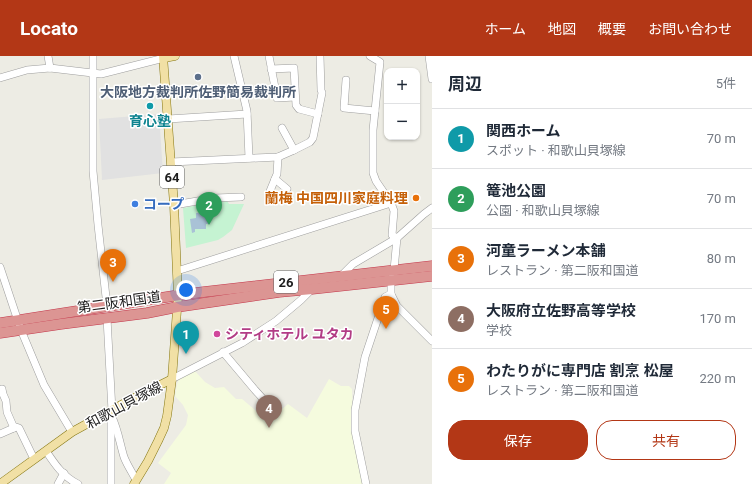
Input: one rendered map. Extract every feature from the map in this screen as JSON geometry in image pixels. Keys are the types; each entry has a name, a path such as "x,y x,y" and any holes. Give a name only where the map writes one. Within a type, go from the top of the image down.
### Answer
{"highway":[{"name":"第二阪和国道","path":"0,333 20,325 107,306 192,293 432,266"},
{"name":"第二阪和国道","path":"0,323 20,325 107,318 279,292 432,276"}],"main road":[{"path":"164,57 175,56"},
{"name":"和歌山貝塚線","path":"1,483 72,432 111,413 132,399 172,379 178,296 174,205 164,57"},
{"path":"136,482 164,428 172,379"}],"street":[{"path":"48,56 50,68"},
{"path":"93,56 93,171 107,306"},
{"path":"234,56 247,114 249,158"},
{"path":"269,56 277,98 296,97"},
{"path":"171,162 278,157 310,142 313,138 321,92 320,56"},
{"path":"370,56 380,62 373,130 373,173 376,181 391,203 394,212 392,235 397,238"},
{"path":"428,56 432,74"},
{"path":"0,78 27,70 50,68 102,74 164,57"},
{"path":"271,69 294,68 296,105 299,109 318,114"},
{"path":"346,80 344,108 375,111"},
{"path":"168,119 247,114"},
{"path":"282,128 294,150"},
{"path":"270,191 277,174 278,157"},
{"path":"275,179 287,189"},
{"path":"174,205 215,198 241,197"},
{"path":"177,271 391,203"},
{"path":"341,276 353,264 397,238 432,208"},
{"path":"397,238 394,270 391,280 391,294 397,306 432,341"},
{"path":"0,267 1,275 44,385 72,432"},
{"path":"172,379 242,343 302,300 312,289"},
{"path":"366,484 356,430 355,410 365,357 385,297 391,294"},
{"path":"107,318 111,413 111,484"},
{"path":"223,352 273,410"},
{"path":"2,389 6,401 7,412 14,428"},
{"path":"111,413 125,458 136,482"},
{"path":"0,434 16,427 18,428 34,459"},
{"path":"46,450 56,466 73,482 78,484"},
{"path":"58,484 64,473"}],"shaded area":[{"path":"159,114 163,173 102,180 99,119"},
{"path":"227,201 229,204 244,204 232,230 218,240 186,248 183,208"},
{"path":"194,370 205,382 215,388 224,387 236,399 242,399 268,421 288,404 307,418 329,379 341,386 349,386 352,389 353,430 365,484 164,484 171,473 158,463 186,425 188,415 183,405 175,396 177,384 179,379"}],"water":[{"path":"209,212 210,224 206,224 206,229 195,229 195,232 192,233 190,219 196,218 196,213"}],"place":[{"name":"大阪地方裁判所佐野簡易裁判所","path":"198,77"},
{"name":"育心塾","path":"150,106"},
{"name":"蘭梅 中国四川家庭料理","path":"416,198"},
{"name":"コープ","path":"135,204"},
{"name":"篭池公園","path":"209,225"},
{"name":"河童ラーメン本舗","path":"113,282"},
{"name":"わたりがに専門店 割烹 松屋","path":"386,329"},
{"name":"シティホテル ユタカ","path":"217,334"},
{"name":"関西ホーム","path":"186,354"},
{"name":"大阪府立佐野高等学校","path":"269,428"}]}
